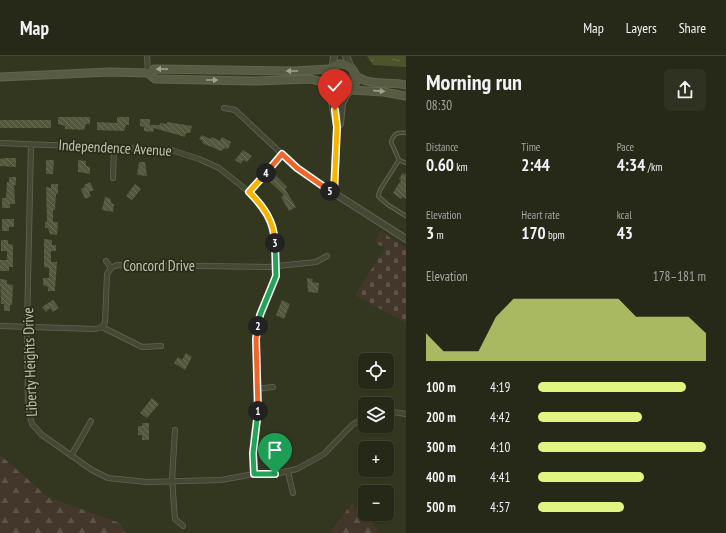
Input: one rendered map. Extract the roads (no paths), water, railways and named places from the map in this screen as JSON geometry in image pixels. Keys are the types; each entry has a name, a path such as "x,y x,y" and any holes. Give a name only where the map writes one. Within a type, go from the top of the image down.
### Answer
{"main road":[{"path":"148,73 154,68 295,72 332,68 344,64 358,77 373,82 406,85"},
{"path":"329,86 327,77 332,68"},
{"path":"349,92 355,85 353,71"},
{"path":"0,77 110,72 148,73 155,79 311,79 329,86 337,93 384,92 406,96"}],"street":[{"path":"147,56 148,73"},
{"path":"332,68 334,56"},
{"path":"346,56 353,71"},
{"path":"329,86 337,127 334,193"},
{"path":"337,127 340,124 342,103 349,92"},
{"path":"224,108 235,110 297,168 406,239"},
{"name":"Independence Avenue","path":"0,143 156,148 186,154 219,168 249,192 262,205 273,225 276,267 273,287 260,315 256,339 258,418 253,453 254,474"},
{"name":"Liberty Heights Drive","path":"31,144 27,327 28,408 32,424 42,435 71,456 108,478 127,481 221,480 254,474 288,472 316,460 352,425 358,421"},
{"path":"113,178 114,147"},
{"path":"249,192 282,154"},
{"name":"Concord Drive","path":"102,327 105,323 108,274 111,268 126,264 276,267 316,262 327,256"},
{"path":"106,261 111,268"},
{"path":"0,326 96,329 102,327 142,347 161,346"},
{"path":"257,389 273,387"},
{"path":"394,412 406,414"},
{"path":"71,456 92,421"},
{"path":"175,430 172,480 175,519 183,526"},
{"path":"288,472 294,493"}],"lane":[{"path":"406,133 395,133 391,142 399,160 406,163"},
{"path":"399,160 380,190 378,196 388,205 406,216"}],"water":[{"path":"367,56 406,56 406,67 373,65"}]}
